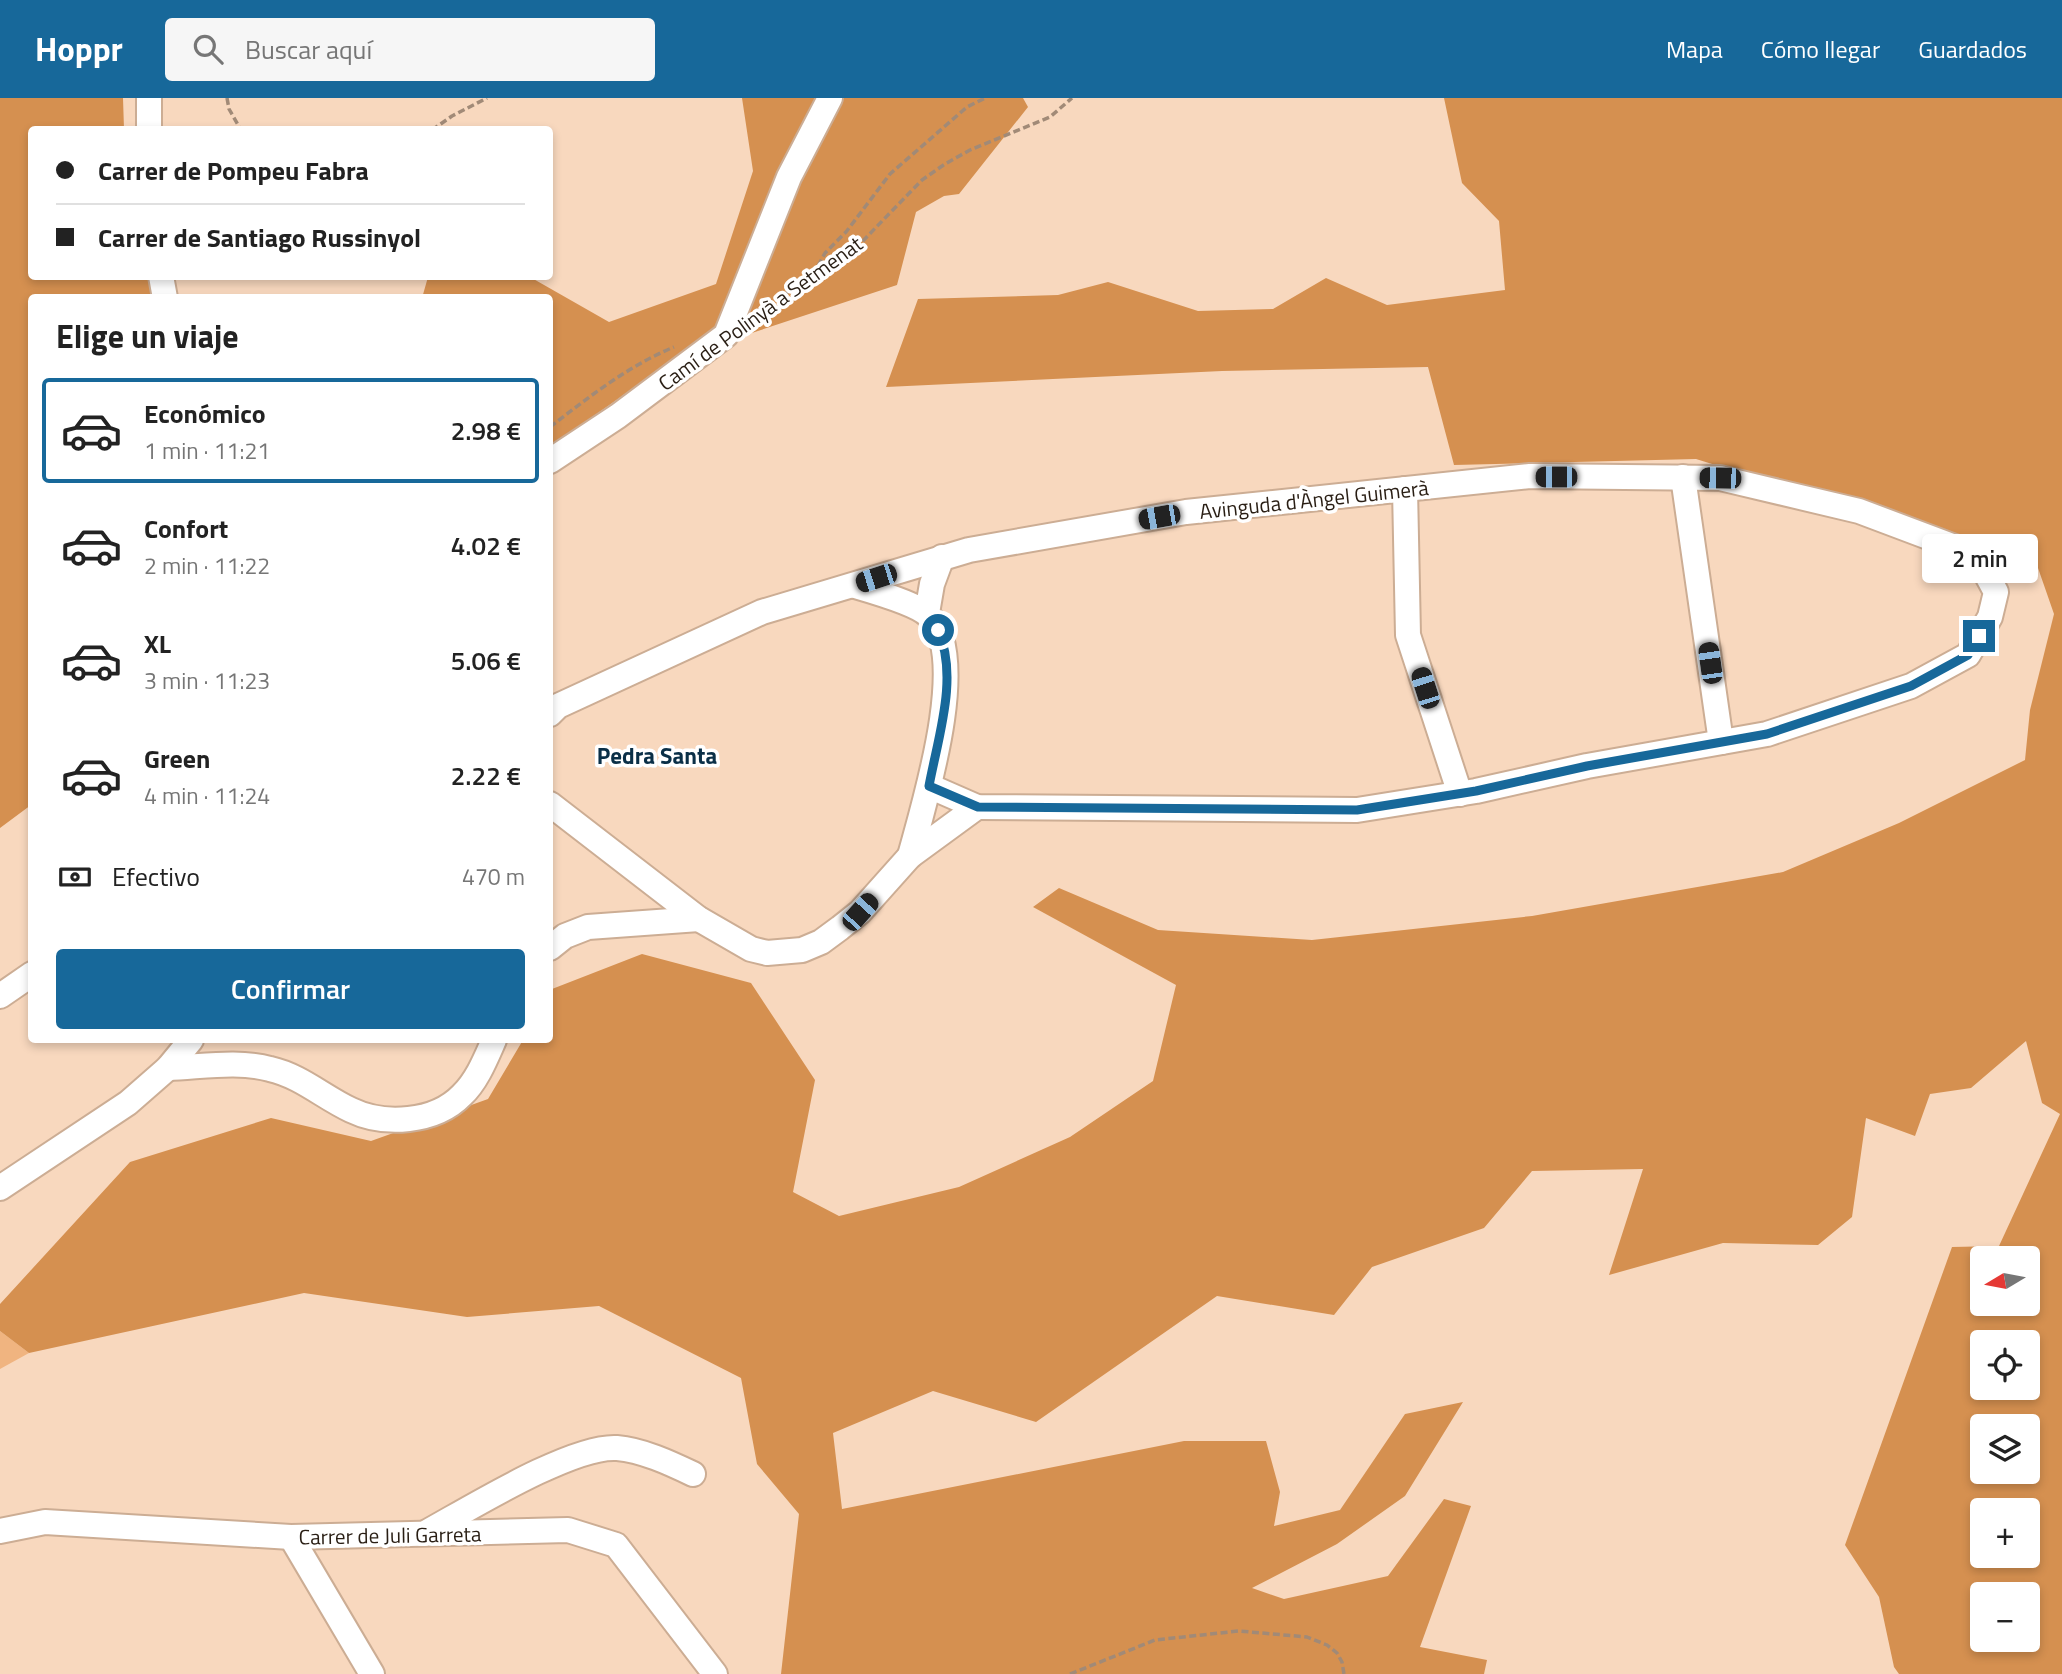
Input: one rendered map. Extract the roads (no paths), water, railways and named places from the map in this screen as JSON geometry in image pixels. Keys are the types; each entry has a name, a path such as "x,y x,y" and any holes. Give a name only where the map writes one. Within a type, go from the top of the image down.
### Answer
{"street":[{"path":"149,98 149,126"},
{"name":"Camí de Polinyà a Setmenat","path":"553,459 618,416 726,335 789,177 830,98"},
{"name":"Avinguda d'Àngel Guimerà","path":"553,710 630,671 762,612 969,550 1186,512 1530,476 1720,478 1859,511 1976,555 1996,592 1990,617 1968,655 1911,686 1780,730 1721,743"},
{"path":"929,786 978,807 1357,810 1460,794 1587,766 1721,743 1683,477"},
{"path":"1405,489 1408,635 1460,794"},
{"path":"910,856 929,786 947,672 942,640 927,613 932,584 942,557"},
{"path":"855,586 927,613"},
{"path":"553,806 699,919 751,949 767,953 802,950 821,942 860,912 910,856 978,807"},
{"path":"553,946 565,936 588,927 699,919"},
{"path":"0,996 28,977"},
{"path":"0,1188 128,1103 168,1069 189,1043"},
{"path":"168,1069 242,1065 268,1068 292,1076 365,1116 405,1119 426,1115 447,1106 462,1095 476,1077 493,1043"},
{"path":"424,1534 576,1455 616,1448 669,1463 693,1474"},
{"name":"Carrer de Juli Garreta","path":"0,1531 45,1521 291,1537 568,1530 616,1545 715,1674"},
{"path":"291,1537 372,1674"}],"district":[{"name":"Pedra Santa","path":"657,755"}]}
